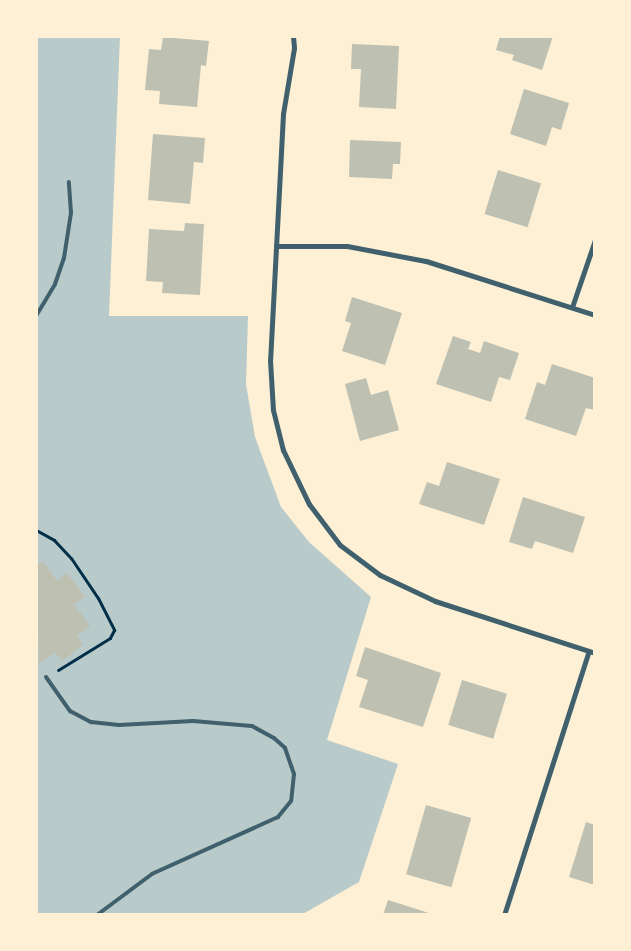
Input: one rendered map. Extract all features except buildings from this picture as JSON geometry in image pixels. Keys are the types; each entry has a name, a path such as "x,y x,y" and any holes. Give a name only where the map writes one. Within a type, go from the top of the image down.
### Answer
{"street":[{"path":"293,36 294,48 283,114 270,360 273,410 282,450 308,504 340,545 380,575 435,601 592,652 504,915"},
{"path":"572,308 595,240"},
{"path":"276,246 347,246 426,261 595,314"}],"lane":[{"path":"36,316 55,284 64,258 71,213 69,182"},
{"path":"46,677 70,711 91,722 112,725 193,721 252,726 274,738 285,748 294,774 291,801 278,817 152,874 97,915"}],"path":[{"path":"36,530 54,540 71,558 98,598 114,630 110,638 46,677"}],"shaded area":[{"path":"36,36 120,36 109,316 248,316 246,384 255,437 281,507 309,542 371,597 327,740 398,764 359,882 301,915 36,915"}]}
